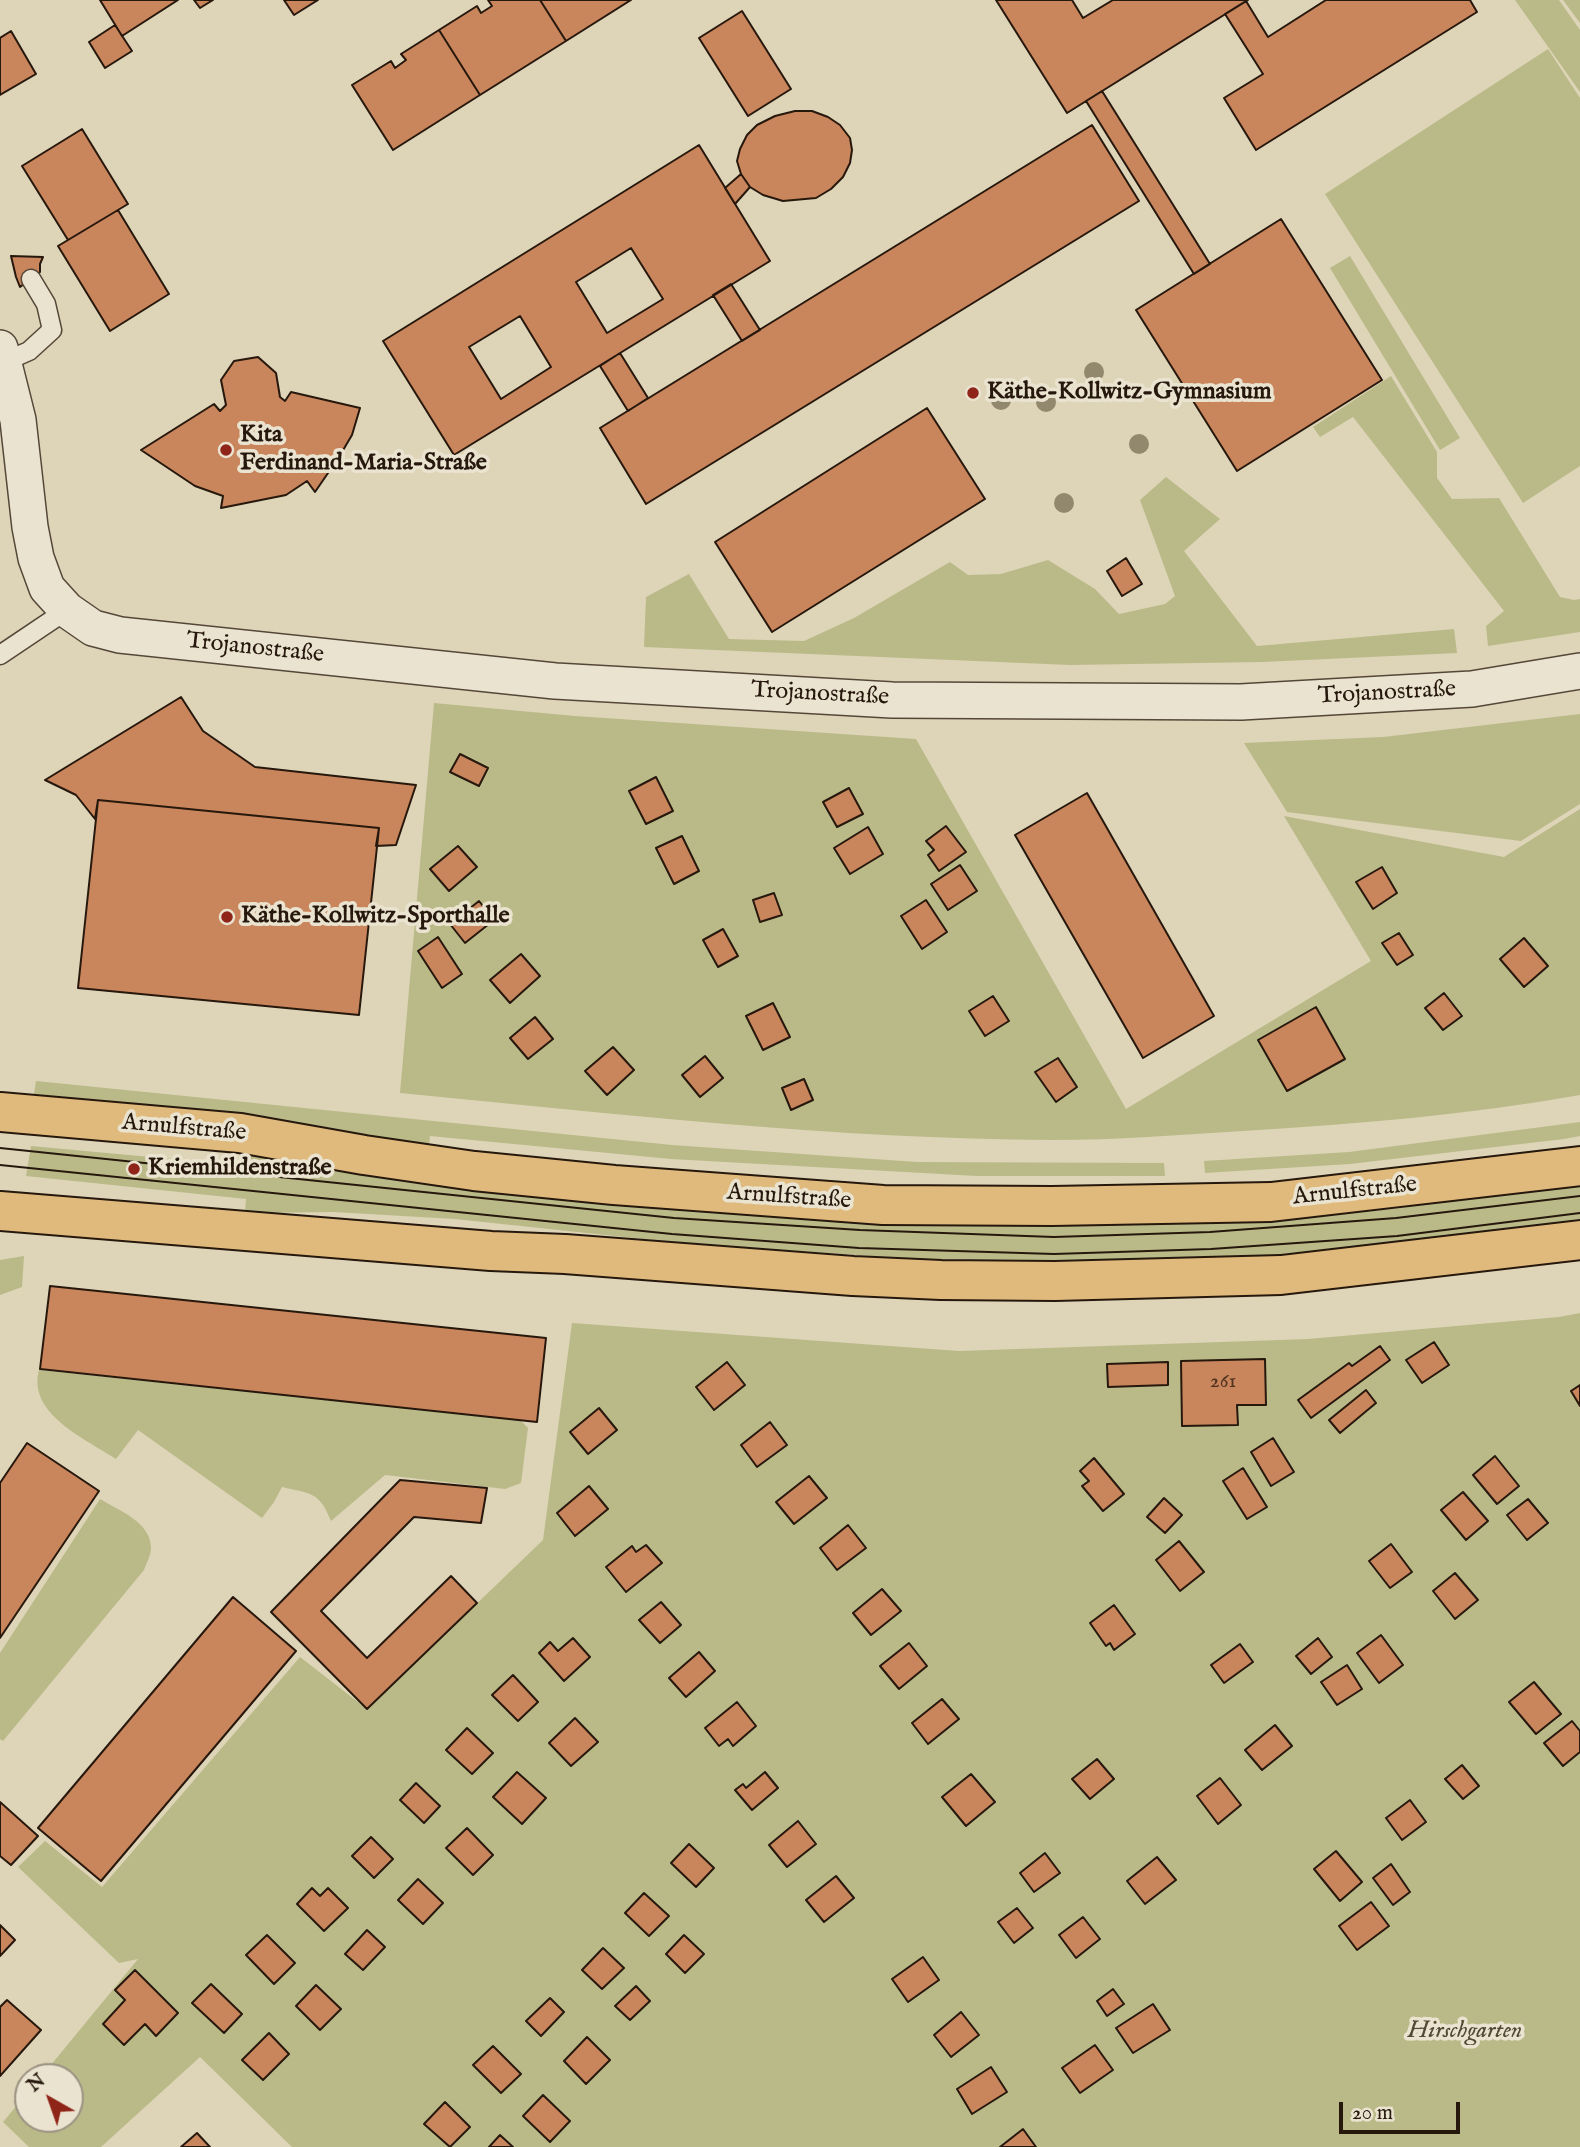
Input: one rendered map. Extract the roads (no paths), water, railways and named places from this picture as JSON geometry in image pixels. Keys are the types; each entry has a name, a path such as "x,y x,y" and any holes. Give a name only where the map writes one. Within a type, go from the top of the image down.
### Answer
{"main road":[{"name":"Arnulfstraße","path":"0,1112 240,1133 364,1155 487,1172 614,1185 883,1205 1052,1206 1271,1202 1580,1166"},
{"path":"0,1211 491,1251 941,1280 1055,1281 1281,1275 1580,1240"}],"street":[{"name":"Trojanostraße","path":"2,355 18,420 30,527 36,558 47,588 67,610 93,628 120,635 555,681 892,699 1241,702 1472,689 1580,671"}],"lane":[{"path":"2,355 29,351 52,330 46,304 31,279"},
{"path":"0,655 67,610"}],"tram line":[{"path":"0,1148 674,1218 860,1230 1054,1237 1210,1232 1396,1218 1580,1196"},
{"path":"0,1165 672,1234 859,1248 1054,1254 1211,1249 1397,1236 1580,1213"}],"place":[{"name":"Käthe-Kollwitz-Gymnasium","path":"973,393"},
{"name":"Kita Ferdinand-Maria-Straße","path":"226,450"},
{"name":"Käthe-Kollwitz-Sporthalle","path":"227,917"},
{"name":"Kriemhildenstraße","path":"134,1169"}],"park label":[{"name":"Hirschgarten","path":"1465,2032"}]}
